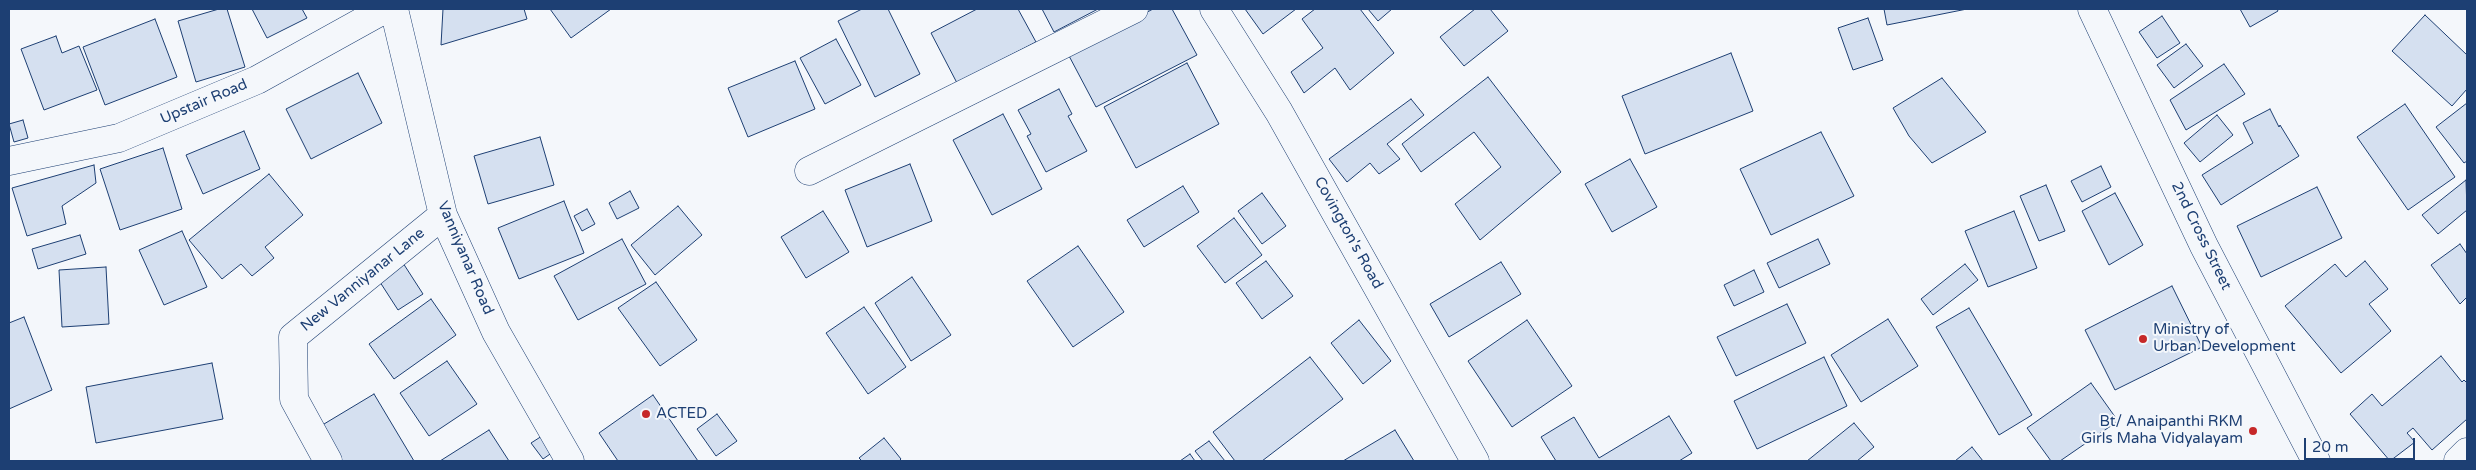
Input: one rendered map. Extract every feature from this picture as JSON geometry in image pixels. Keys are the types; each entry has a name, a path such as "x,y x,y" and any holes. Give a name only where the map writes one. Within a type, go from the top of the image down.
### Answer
{"street":[{"name":"Upstair Road","path":"9,161 119,138 257,80 385,9"},
{"name":"Vanniyanar Road","path":"394,9 443,215 496,332 570,461"},
{"path":"809,171 1134,9"},
{"name":"Covington's Road","path":"1214,9 1279,112 1475,461"},
{"name":"2nd Cross Street","path":"2092,9 2204,246 2316,461"},
{"name":"New Vanniyanar Lane","path":"328,461 294,398 292,337 443,215"},
{"path":"2458,461 2467,452"}],"building":[{"path":"219,9 227,9 245,67 196,82 178,21"},
{"path":"252,9 302,9 307,18 267,38"},
{"path":"443,9 524,9 527,19 441,45"},
{"path":"550,9 611,9 571,38"},
{"path":"862,9 888,9 920,74 875,97 838,21"},
{"path":"977,9 1018,9 1036,42 957,83 931,33"},
{"path":"1042,9 1098,9 1054,32"},
{"path":"1153,9 1172,9 1197,55 1096,107 1068,54"},
{"path":"1245,9 1296,9 1263,34"},
{"path":"1315,9 1360,9 1394,53 1350,90 1335,68 1304,93 1291,72 1323,48 1302,19"},
{"path":"1368,9 1392,9 1378,21"},
{"path":"1475,9 1490,9 1508,31 1464,66 1440,37"},
{"path":"1884,9 1967,9 1887,25"},
{"path":"2240,9 2277,9 2278,11 2250,27"},
{"path":"2425,15 2467,55 2467,89 2452,106 2392,51"},
{"path":"2162,16 2180,43 2157,58 2139,32"},
{"path":"1868,18 1883,60 1853,70 1838,28"},
{"path":"155,19 177,77 105,105 83,47"},
{"path":"56,36 62,53 79,46 97,90 44,110 21,49"},
{"path":"836,39 861,85 825,104 800,58"},
{"path":"2186,44 2203,66 2174,88 2157,65"},
{"path":"1731,53 1753,111 1645,154 1622,96"},
{"path":"795,61 815,109 748,137 728,88"},
{"path":"1187,63 1219,124 1136,168 1104,107"},
{"path":"2224,64 2245,94 2186,130 2170,100"},
{"path":"358,73 382,123 311,159 286,109"},
{"path":"1488,77 1561,172 1480,240 1455,204 1501,167 1474,132 1421,172 1402,144"},
{"path":"1942,78 1986,132 1932,163 1909,136 1893,108"},
{"path":"1059,89 1072,114 1068,116 1087,151 1046,172 1027,136 1031,134 1018,110"},
{"path":"1411,99 1424,115 1387,144 1400,159 1379,174 1370,163 1347,182 1329,159"},
{"path":"2467,103 2467,161 2464,163 2436,127"},
{"path":"2405,104 2455,177 2408,210 2357,137"},
{"path":"2270,109 2279,127 2280,125 2299,156 2221,205 2202,175 2253,143 2243,123"},
{"path":"1003,114 1042,189 992,215 953,140"},
{"path":"2217,115 2233,135 2200,162 2184,143"},
{"path":"23,120 28,138 14,142 9,124"},
{"path":"244,131 260,169 203,194 186,155"},
{"path":"1821,132 1854,196 1771,235 1740,169"},
{"path":"540,137 554,185 488,204 474,156"},
{"path":"163,148 182,209 120,230 100,169"},
{"path":"1630,159 1657,207 1612,232 1585,184"},
{"path":"910,164 932,221 867,247 845,190"},
{"path":"94,165 96,183 62,206 66,224 27,236 12,188"},
{"path":"2101,166 2111,187 2082,202 2071,181"},
{"path":"269,174 303,215 265,247 274,258 252,276 241,264 222,279 189,240"},
{"path":"2466,180 2467,210 2438,234 2422,215"},
{"path":"2046,185 2065,231 2039,241 2020,196"},
{"path":"1183,186 1199,212 1144,247 1127,220"},
{"path":"2317,187 2342,238 2261,277 2237,226"},
{"path":"630,191 639,208 617,219 609,203"},
{"path":"1262,193 1286,226 1262,244 1238,211"},
{"path":"2115,193 2143,245 2109,265 2082,211"},
{"path":"564,201 584,253 519,279 498,228"},
{"path":"678,206 702,235 655,275 631,245"},
{"path":"587,209 595,224 582,231 574,216"},
{"path":"823,211 849,252 806,278 781,237"},
{"path":"2014,211 2037,268 1988,287 1965,231"},
{"path":"1234,218 1262,255 1225,283 1197,246"},
{"path":"182,231 207,287 164,305 139,250"},
{"path":"80,235 86,254 38,269 32,249"},
{"path":"622,239 646,284 578,320 554,276"},
{"path":"1818,239 1830,264 1779,288 1767,263"},
{"path":"2460,244 2467,254 2467,297 2460,304 2431,265"},
{"path":"1078,246 1124,312 1073,347 1027,281"},
{"path":"1266,261 1293,296 1262,319 1236,283"},
{"path":"2365,261 2388,289 2369,304 2391,331 2341,373 2285,306 2335,264 2346,277"},
{"path":"1501,262 1521,294 1449,337 1430,304"},
{"path":"403,263 423,294 398,310 378,279"},
{"path":"1965,264 1978,280 1933,315 1921,299"},
{"path":"106,267 109,324 62,327 59,270"},
{"path":"1754,270 1764,292 1734,306 1724,285"},
{"path":"912,277 951,335 911,361 875,303"},
{"path":"656,282 697,340 660,366 618,308"},
{"name":"Ministry of Urban Development","path":"2172,286 2202,347 2115,390 2085,330"},
{"path":"431,299 456,335 394,379 369,344"},
{"path":"1787,304 1806,343 1736,376 1717,337"},
{"path":"864,307 906,367 868,394 826,333"},
{"path":"1969,308 2032,415 1999,435 1936,327"},
{"path":"24,317 52,390 9,409 9,323"},
{"path":"1888,319 1918,366 1861,402 1831,355"},
{"path":"1359,320 1391,361 1363,384 1331,343"},
{"path":"1527,320 1572,386 1512,427 1468,361"},
{"path":"2441,356 2462,382 2464,380 2467,383 2467,419 2432,450 2413,428 2407,433 2415,442 2390,461 2350,414 2372,394 2382,406"},
{"path":"1310,357 1343,399 1262,461 1235,461 1213,432"},
{"path":"1824,357 1847,406 1757,449 1734,401"},
{"path":"447,361 477,404 429,436 400,393"},
{"path":"212,363 223,419 96,443 86,387"},
{"path":"2091,383 2118,421 2060,461 2051,461 2027,428"},
{"path":"374,394 414,461 339,461 319,427"},
{"name":"ACTED","path":"653,395 698,461 618,461 599,433"},
{"path":"717,414 737,441 716,456 697,429"},
{"path":"1669,416 1692,453 1679,461 1556,461 1541,437 1574,417 1599,458"},
{"path":"1854,423 1874,447 1857,461 1807,461"},
{"path":"489,430 509,461 440,461"},
{"path":"1395,430 1414,461 1343,461"},
{"path":"542,436 553,452 543,459 531,443"},
{"path":"884,438 901,459 899,461 862,461 859,458"},
{"path":"1209,441 1225,461 1203,461 1195,451"},
{"path":"1972,447 1983,461 1955,461"},
{"path":"1190,454 1195,461 1180,461"}],"place":[{"name":"Ministry of Urban Development","path":"2143,339"},
{"name":"ACTED","path":"646,414"},
{"name":"Bt/ Anaipanthi RKM Girls Maha Vidyalayam","path":"2253,431"}]}
